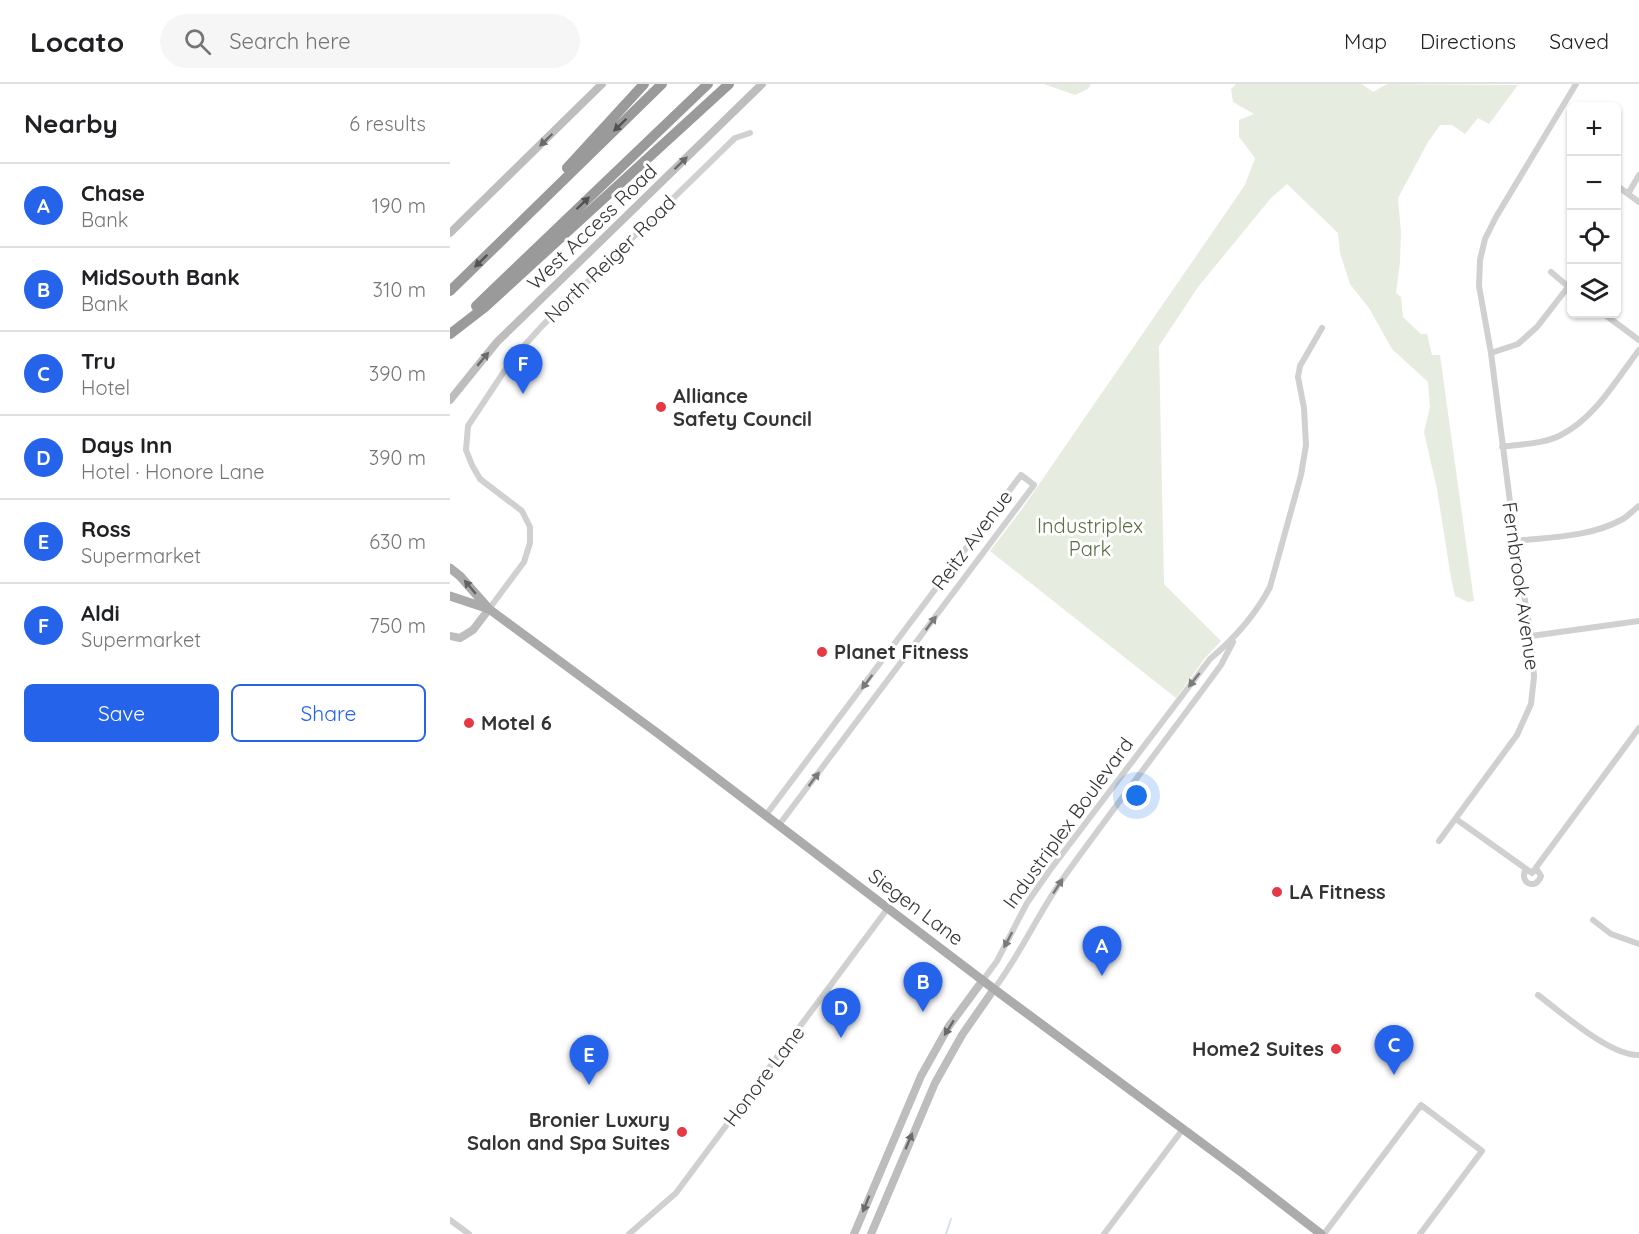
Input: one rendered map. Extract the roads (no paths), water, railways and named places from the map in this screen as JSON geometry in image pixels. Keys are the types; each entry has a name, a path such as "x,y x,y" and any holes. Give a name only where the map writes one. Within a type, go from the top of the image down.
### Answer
{"highway":[{"path":"495,247 644,84"},
{"path":"450,291 662,84"},
{"path":"450,332 708,84"},
{"path":"450,332 485,307 729,84"}],"main road":[{"path":"450,233 602,84"},
{"name":"West Access Road","path":"450,400 497,342 762,84"},
{"name":"Siegen Lane","path":"450,568 489,609 1322,1234"},
{"name":"Siegen Lane","path":"450,596 489,609"},
{"path":"450,636 460,638 473,630 489,609"},
{"name":"Industriplex Boulevard","path":"854,1234 921,1076 949,1026 983,980"},
{"name":"Industriplex Boulevard","path":"871,1234 935,1083 962,1035 994,989"}],"street":[{"name":"Fernbrook Avenue","path":"1439,841 1517,735 1531,704 1534,677 1532,636 1515,541 1491,353 1479,286 1480,260 1485,239 1576,84"},
{"name":"North Reiger Road","path":"489,609 524,562 530,543 530,527 522,511 480,479 466,450 468,426 513,358 542,326 735,138 750,133"},
{"path":"1628,194 1639,175"},
{"path":"1621,188 1639,202"},
{"path":"1551,272 1567,285"},
{"path":"1491,353 1518,344 1537,327 1567,292"},
{"path":"1609,318 1639,340"},
{"name":"Industriplex Boulevard","path":"994,989 1010,969 1038,917 1063,879 1221,665 1235,638 1265,596 1278,559 1301,475 1306,445 1305,416 1298,377 1300,366 1322,328"},
{"path":"1502,447 1539,442 1560,436 1580,423 1639,350"},
{"name":"Reitz Avenue","path":"766,815 1021,475 1034,485 779,825"},
{"path":"1515,541 1600,529 1623,520 1639,506"},
{"path":"1532,636 1639,621"},
{"name":"Industriplex Boulevard","path":"983,980 997,961 1027,903 1050,870 1210,659 1235,638"},
{"path":"1456,819 1531,870 1639,728"},
{"name":"Honore Lane","path":"629,1234 676,1193 888,908"},
{"path":"1593,920 1611,934 1639,944"},
{"path":"1538,995 1611,1048 1639,1055"},
{"path":"1322,1234 1421,1105 1482,1151 1420,1234"},
{"path":"1104,1234 1183,1129"},
{"path":"450,1220 469,1234"}],"waterway":[{"path":"946,1234 951,1219"}],"place":[{"name":"Aldi","path":"523,394"},
{"name":"Alliance Safety Council","path":"661,407"},
{"name":"Planet Fitness","path":"822,652"},
{"name":"Motel 6","path":"469,723"},
{"name":"LA Fitness","path":"1277,892"},
{"name":"Chase","path":"1102,976"},
{"name":"MidSouth Bank","path":"923,1012"},
{"name":"Days Inn","path":"841,1038"},
{"name":"Home2 Suites","path":"1336,1049"},
{"name":"Tru","path":"1394,1075"},
{"name":"Ross","path":"589,1085"},
{"name":"Bronier Luxury Salon and Spa Suites","path":"682,1132"}],"park label":[{"name":"Industriplex Park","path":"1090,538"}]}
